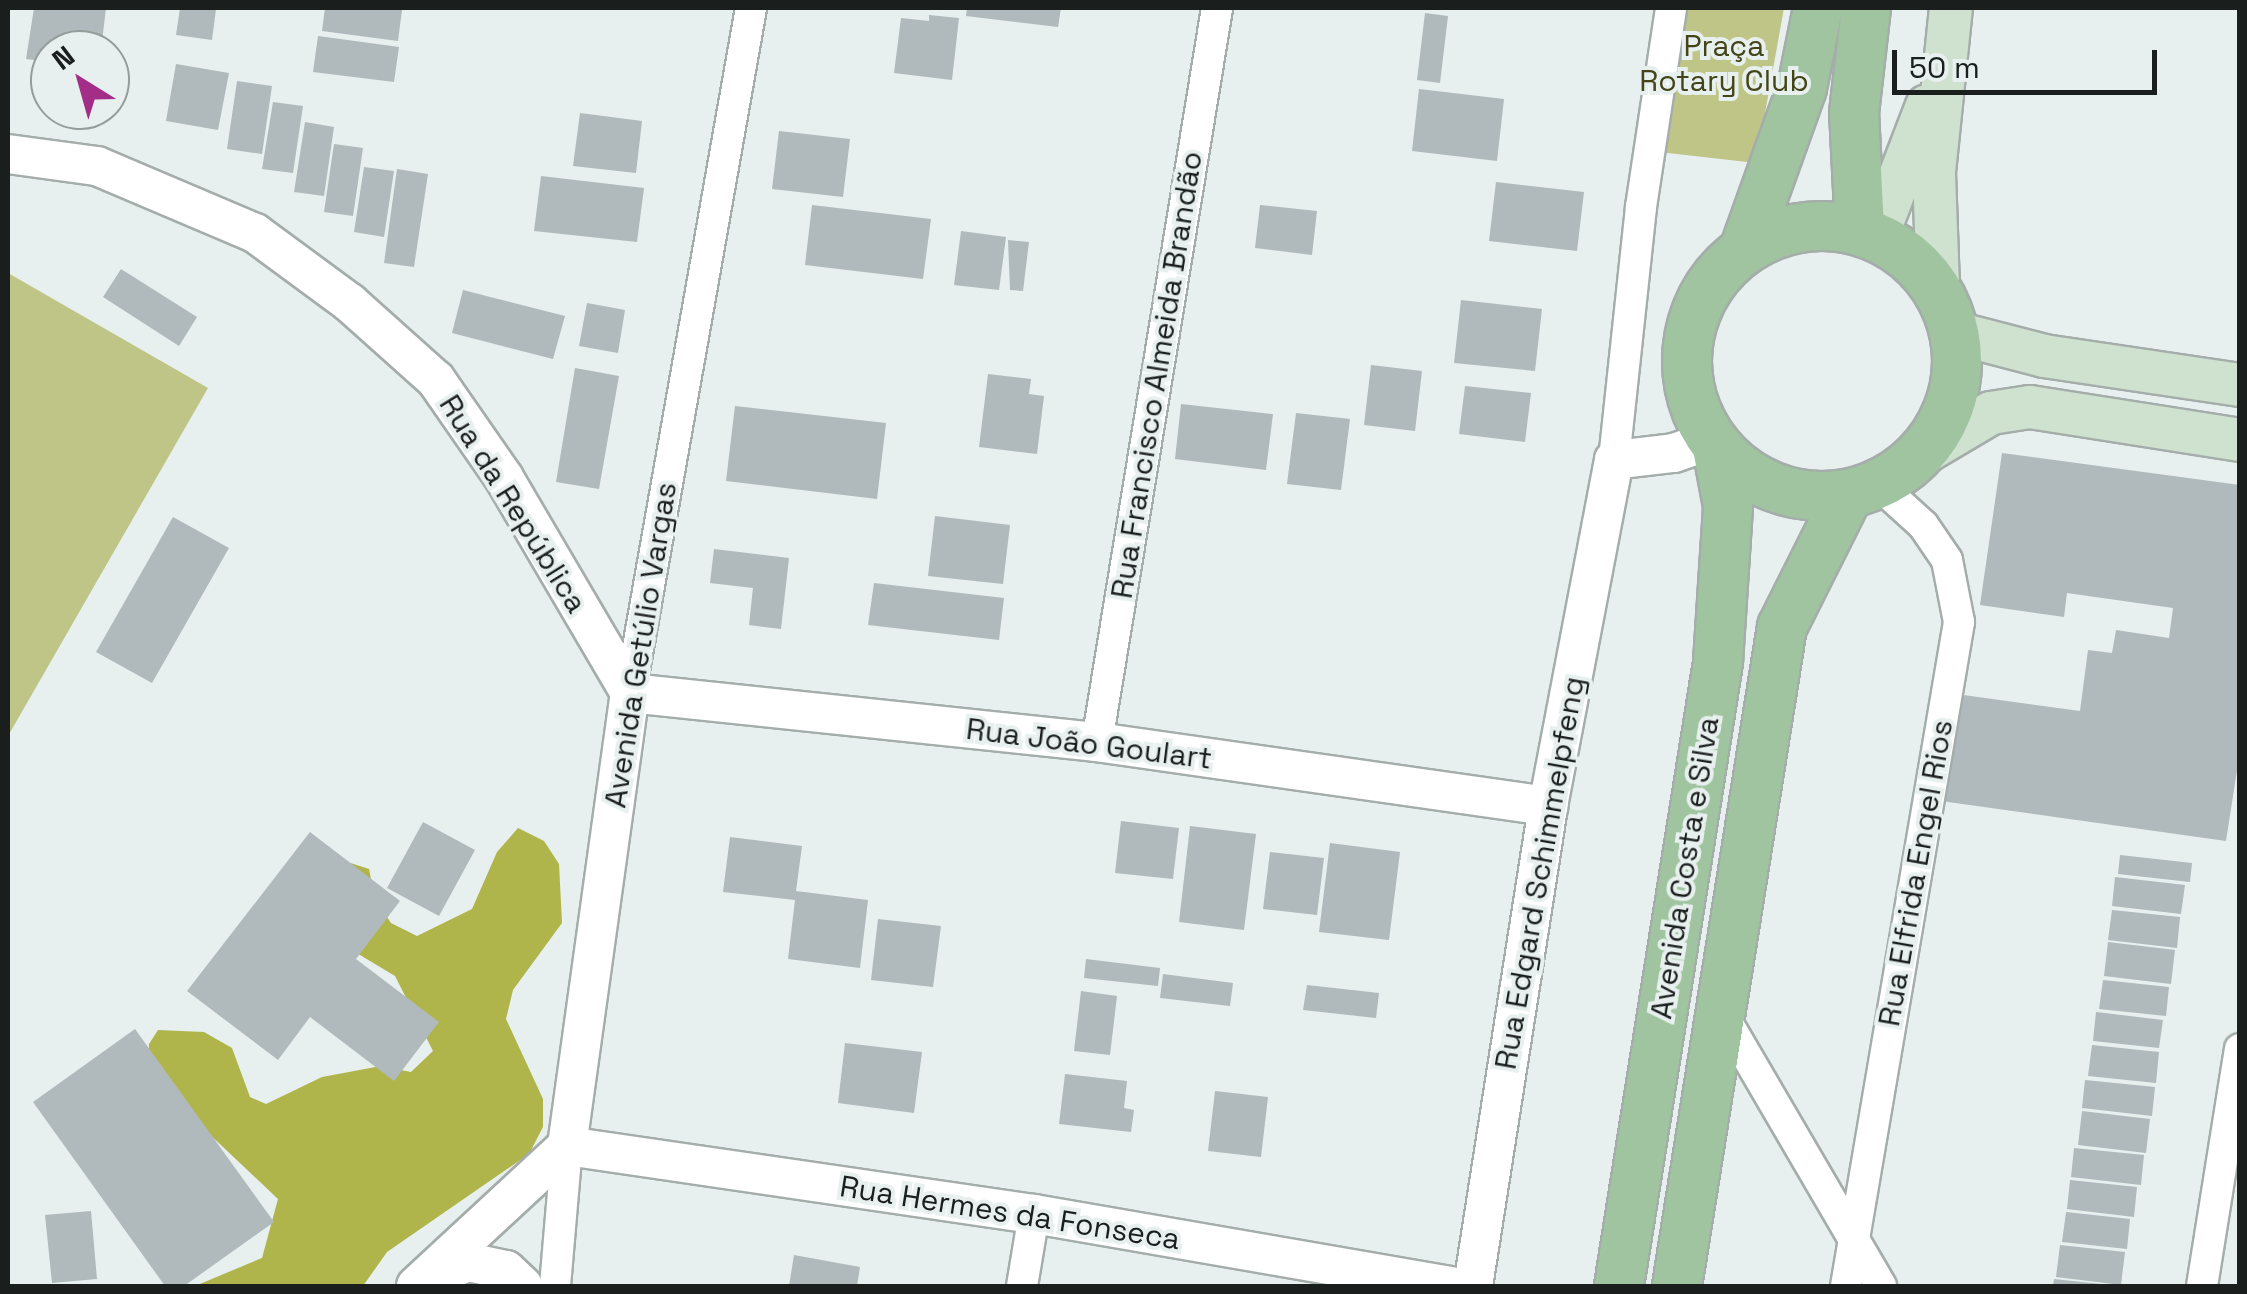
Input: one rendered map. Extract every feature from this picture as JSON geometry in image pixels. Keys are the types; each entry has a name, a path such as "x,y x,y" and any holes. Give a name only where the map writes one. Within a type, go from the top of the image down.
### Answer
{"main road":[{"name":"Avenida Costa e Silva","path":"1619,1286 1718,662 1728,506 1714,444 1691,398 1686,351 1699,305 1744,250 1802,88 1818,8"},
{"path":"1866,8 1854,113 1869,233"},
{"path":"1938,286 1940,78 1951,8"},
{"path":"1869,233 1940,78"},
{"name":"Avenida Costa e Silva","path":"1714,444 1754,479 1800,496 1864,490 1922,454 1954,397 1956,333 1938,286 1911,257 1869,233 1800,227 1744,250"},
{"path":"1956,333 2044,356 2240,384"},
{"path":"1922,454 1992,413 2030,407 2240,440"},
{"name":"Avenida Costa e Silva","path":"1677,1286 1782,627 1864,490"}],"street":[{"name":"Avenida Getúlio Vargas","path":"555,1286 567,1146 630,693 751,8"},
{"name":"Rua Francisco Almeida Brandão","path":"1097,742 1217,8"},
{"name":"Rua Edgard Schimmelpfeng","path":"1473,1286 1548,806 1614,460 1641,207 1670,8"},
{"name":"Rua da República","path":"8,154 96,166 256,233 350,303 436,380 504,478 630,693"},
{"path":"1614,460 1674,454 1714,444"},
{"name":"Rua Elfrida Engel Rios","path":"1846,1286 1958,622 1947,560 1923,525 1864,490"},
{"name":"Rua João Goulart","path":"630,693 1097,742 1548,806"},
{"path":"1721,1012 1855,1232 1881,1286"},
{"path":"2202,1286 2240,1049"},
{"path":"420,1283 567,1146"},
{"name":"Rua Hermes da Fonseca","path":"567,1146 1034,1214 1452,1286"},
{"path":"1022,1286 1034,1214"},
{"path":"420,1283 468,1262 506,1270 523,1286"}],"green space":[{"name":"Praça Rotary Club","path":"1684,8 1784,8 1756,163 1659,152"},
{"path":"8,273 208,388 8,736"},
{"path":"518,828 544,841 559,864 562,923 513,990 506,1019 543,1099 543,1127 529,1154 387,1252 363,1286 195,1286 262,1258 278,1199 148,1076 149,1044 158,1030 204,1032 232,1048 250,1097 266,1104 322,1077 381,1066 411,1072 433,1051 395,976 320,931 341,860 369,869 375,899 391,923 417,936 472,909 497,852"}],"building":[{"path":"34,8 106,8 103,30 31,30"},
{"path":"180,8 216,9 212,40 176,35"},
{"path":"325,8 402,10 398,41 322,31"},
{"path":"967,8 1061,8 1058,27 966,16"},
{"path":"1425,13 1448,16 1440,83 1417,80"},
{"path":"929,15 959,18 952,80 894,73 901,18 929,21"},
{"path":"318,36 399,47 394,82 313,72"},
{"path":"176,64 229,73 218,130 166,121"},
{"path":"237,81 272,86 262,154 227,149"},
{"path":"1419,89 1504,99 1497,161 1412,151"},
{"path":"273,102 303,106 293,173 262,169"},
{"path":"580,113 642,121 636,173 573,166"},
{"path":"305,122 334,127 324,196 294,192"},
{"path":"779,131 850,139 843,197 772,189"},
{"path":"334,144 363,148 353,216 324,212"},
{"path":"364,167 394,171 384,237 354,232"},
{"path":"397,169 428,174 414,267 384,263"},
{"path":"541,176 644,188 637,242 534,231"},
{"path":"1496,182 1584,192 1577,251 1489,241"},
{"path":"812,205 931,219 923,279 805,265"},
{"path":"1260,205 1317,211 1312,255 1255,248"},
{"path":"961,231 1006,237 999,290 954,285"},
{"path":"1008,240 1029,242 1023,291 1010,290"},
{"path":"121,269 197,317 179,346 103,297"},
{"path":"463,290 565,316 553,359 452,333"},
{"path":"1461,300 1542,309 1535,371 1454,363"},
{"path":"587,303 625,310 618,353 579,346"},
{"path":"1371,365 1422,371 1415,431 1364,425"},
{"path":"575,368 619,376 599,489 556,482"},
{"path":"988,374 1031,379 1029,394 1044,396 1037,454 979,447"},
{"path":"1465,386 1531,393 1525,442 1459,434"},
{"path":"1181,404 1273,414 1266,470 1175,459"},
{"path":"735,406 886,423 877,499 726,481"},
{"path":"1296,413 1350,419 1341,490 1287,484"},
{"path":"2002,453 2240,485 2240,751 2226,841 1941,801 1956,694 2080,711 2088,650 2112,653 2116,630 2169,638 2173,608 2067,593 2064,617 1980,605"},
{"path":"935,516 1010,525 1003,584 928,576"},
{"path":"173,517 229,548 152,683 96,652"},
{"path":"714,549 789,558 781,629 749,625 753,588 710,583"},
{"path":"874,583 1004,598 999,640 868,625"},
{"path":"1121,821 1179,828 1173,879 1115,873"},
{"path":"423,822 475,850 439,916 387,888"},
{"path":"1190,826 1256,834 1244,930 1179,922"},
{"path":"310,832 400,901 356,959 439,1022 394,1081 310,1017 278,1060 187,991"},
{"path":"730,837 802,846 796,891 868,900 860,968 788,959 795,900 723,892"},
{"path":"1330,843 1400,852 1389,940 1319,932"},
{"path":"1270,852 1324,858 1317,915 1263,909"},
{"path":"2120,855 2192,863 2190,882 2118,874"},
{"path":"2115,877 2185,885 2181,914 2112,906"},
{"path":"2112,910 2180,917 2177,948 2108,940"},
{"path":"878,919 941,926 933,987 871,980"},
{"path":"2108,942 2175,950 2171,984 2104,976"},
{"path":"1086,959 1160,968 1158,986 1084,978"},
{"path":"1163,974 1233,983 1230,1006 1160,998"},
{"path":"2103,980 2169,987 2166,1016 2099,1009"},
{"path":"1307,985 1379,993 1376,1018 1303,1010"},
{"path":"1081,991 1117,996 1110,1055 1074,1051"},
{"path":"2096,1012 2163,1020 2159,1048 2093,1041"},
{"path":"135,1029 274,1222 184,1286 165,1286 33,1102"},
{"path":"845,1043 922,1052 914,1113 838,1103"},
{"path":"2092,1045 2159,1052 2156,1083 2088,1076"},
{"path":"1065,1074 1127,1081 1124,1108 1134,1110 1131,1132 1059,1124"},
{"path":"2085,1080 2155,1087 2152,1116 2082,1108"},
{"path":"1215,1091 1268,1097 1261,1157 1208,1151"},
{"path":"2082,1111 2150,1119 2146,1153 2078,1145"},
{"path":"2074,1148 2144,1155 2141,1185 2071,1177"},
{"path":"2070,1180 2137,1187 2134,1217 2067,1209"},
{"path":"91,1211 97,1279 52,1283 45,1215"},
{"path":"2066,1212 2130,1219 2127,1249 2062,1242"},
{"path":"2060,1245 2125,1252 2121,1285 2056,1277"},
{"path":"794,1255 860,1267 857,1286 789,1286"},
{"path":"2054,1279 2101,1284 2101,1286 2053,1286"}]}
